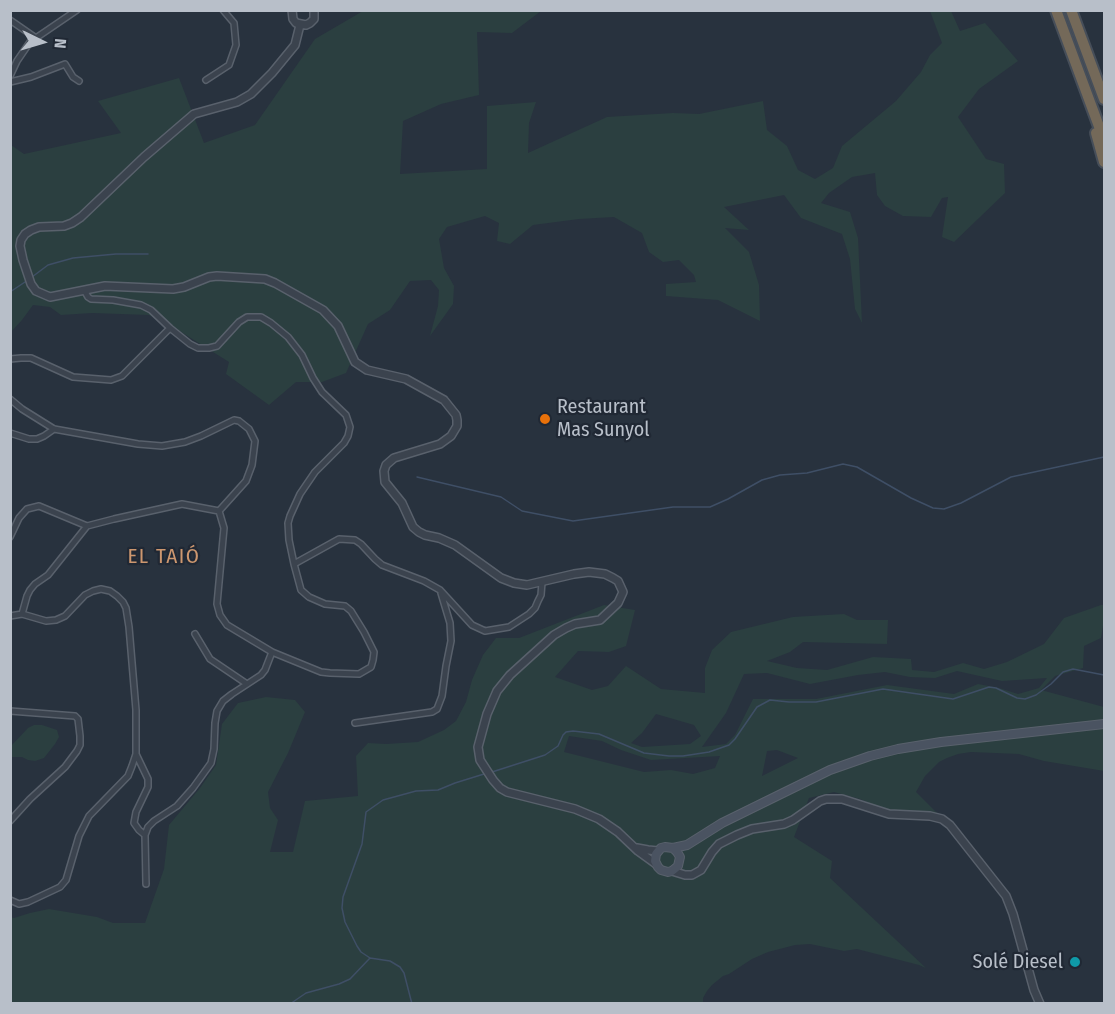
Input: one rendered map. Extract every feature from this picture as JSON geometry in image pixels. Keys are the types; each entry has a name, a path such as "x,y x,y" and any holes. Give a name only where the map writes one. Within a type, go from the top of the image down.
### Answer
{"highway":[{"path":"1056,10 1104,140"},
{"path":"1071,10 1104,99"},
{"path":"1077,70 1104,162"}],"main road":[{"path":"692,842 672,871 664,872 656,864 655,857 658,850 692,842 722,823 783,793 836,768 870,756 940,742 1104,724"},
{"path":"673,848 680,860"}],"street":[{"path":"10,76 30,42 77,10"},
{"path":"206,80 229,65 236,45 234,23 223,10"},
{"path":"292,10 293,19 300,25 306,25 314,19 314,10"},
{"path":"10,20 36,38"},
{"path":"300,25 295,45 272,73 250,94 237,102 194,114 72,223 64,226 39,227 25,234 20,246 22,260 31,284 36,291 50,297 105,286 173,289 217,276 265,279 323,310 338,326 355,362 367,370 406,379 444,400 456,415 457,426 451,436 440,444 394,458 386,465 384,471 385,482 402,503 413,527 424,535 455,545 501,578 514,583 526,585 589,572 605,574 618,581 623,592 618,603 600,620 575,624 554,635 510,675 497,691 487,714 478,747 481,762 500,788 507,792 585,812 611,826 656,864"},
{"path":"10,82 65,64 73,77 80,81"},
{"path":"84,290 91,299 141,305 151,310 170,328 198,348 217,346 247,316 261,317 288,337 302,355 322,392 346,415 350,427 344,443 315,471 300,494 290,516 288,523 294,564 301,590 309,597 324,604 349,608 374,652 371,666 359,674 321,672 272,652 227,625 219,615 216,604 224,528 219,511"},
{"path":"10,360 31,358 73,377 111,380 122,376 170,328"},
{"path":"10,399 54,429 138,444 162,446 185,442 229,421 239,421 249,429 255,441 252,465 246,481 219,511"},
{"path":"10,433 37,439 54,429"},
{"path":"22,614 30,590 48,575 87,526 182,504 219,511"},
{"path":"10,537 19,518 27,509 39,506 87,526"},
{"path":"294,564 339,539 355,540 382,565 424,581 440,590 472,625 485,631 509,627 529,614 541,595 542,582"},
{"path":"10,616 22,614 46,621 56,620 65,616 85,595 101,590 110,591 123,602 129,627 137,732 135,754 128,776 89,816 79,836 66,880 60,887 28,902 19,904 10,900"},
{"path":"355,723 432,712 437,709 442,696 452,641 450,623 440,590"},
{"path":"195,634 210,659 247,684"},
{"path":"146,884 144,835 148,827 177,806 211,763 217,711 223,701 266,670 272,652"},
{"path":"10,711 75,716 78,719 80,736 80,746 74,756 10,820"},
{"path":"135,754 148,779 148,788 136,812 134,823 144,835"},
{"path":"672,871 685,876 694,874 701,870 719,844 753,829 784,824 825,799 842,799 889,814 930,816 942,819 950,825 1006,896 1040,1004"},
{"path":"634,847 658,850"},
{"path":"680,860 686,871 694,874"}],"green space":[{"path":"363,11 541,11 512,33 477,32 479,95 441,104 403,121 400,174 487,169 487,106 536,102 529,123 528,153 607,117 673,113 699,114 763,101 767,130 787,146 798,170 815,179 833,168 842,146 896,101 921,72 930,55 942,43 930,11 951,11 960,31 985,23 1018,61 979,89 958,117 986,159 1004,164 1005,193 954,242 942,237 948,197 942,198 931,217 903,216 885,206 877,195 875,173 852,177 829,193 821,203 850,212 858,238 862,323 855,309 850,259 842,234 801,218 784,195 724,207 749,230 725,228 749,252 759,285 760,321 718,300 666,296 666,284 696,282 694,275 679,260 663,262 649,252 642,233 614,217 533,225 510,244 497,241 499,223 485,216 447,227 439,239 444,268 454,286 453,304 430,336 438,306 439,290 431,280 410,281 390,310 368,324 346,373 322,382 296,382 269,405 226,374 229,362 170,325 149,315 92,313 61,315 50,307 33,305 11,332 11,145 24,154 121,133 98,101 179,78 204,143 255,125 315,39"},
{"path":"604,605 635,610 626,646 609,652 578,651 555,677 592,690 608,686 626,666 661,689 705,693 705,668 712,650 731,632 793,617 844,614 857,620 888,620 887,644 803,642 790,652 767,661 797,668 827,670 873,657 911,659 912,670 934,672 963,663 984,669 1007,662 1044,644 1064,618 1104,605 1101,638 1084,646 1083,668 1055,676 1041,690 1104,707 1104,771 1044,761 1019,754 971,752 958,754 939,762 925,776 916,792 937,813 886,810 860,799 834,792 809,798 794,837 832,861 830,878 926,968 857,949 844,951 810,944 795,945 752,959 712,985 703,998 703,1003 11,1003 10,917 49,909 97,917 113,923 145,923 164,869 169,825 216,765 222,724 238,703 266,697 295,700 305,712 268,792 270,808 278,820 270,852 293,852 305,801 358,796 356,756 368,743 418,742 444,730 456,721 466,702 472,680 483,655 496,638 519,638","holes":["957,671 1002,681 1047,678 1039,688 1018,694 978,684 954,694 887,685 816,699 753,699 735,735 726,744 702,747 726,713 744,674 767,673 810,684 885,672 910,677 935,678","656,714 694,725 701,736 690,744 642,747 631,743 642,733","569,736 602,741 651,760 720,756 715,768 693,774 671,770 644,772 564,752","777,750 798,758 762,776 767,751"]},
{"path":"34,725 57,730 59,737 55,744 44,758 35,761 22,757 11,757 11,746 28,728"}],"waterway":[{"path":"32,277 48,265 73,258 148,254"},
{"path":"10,292 25,282"},
{"path":"417,477 501,497 522,511 573,521 673,507 710,507 762,480 780,475 807,473 843,464 857,467 933,508 944,509 961,503 1011,477 1104,457"},
{"path":"492,772 545,755 558,746 566,732 599,734 644,753 683,756 709,752 729,745 757,707 770,700 816,702 883,689 953,699 989,687 1025,699 1036,695 1063,672 1073,669 1104,675"},
{"path":"290,1004 306,993 350,979 370,958 357,946 345,922 342,908 343,897 362,844 366,812 383,800 416,791 438,790 484,774"},
{"path":"370,958 390,961 400,967 404,973 412,1004"}],"place":[{"name":"Restaurant Mas Sunyol","path":"545,419"},
{"name":"Solé Diesel","path":"1075,962"}],"district":[{"name":"EL TAIÓ","path":"164,557"}]}
